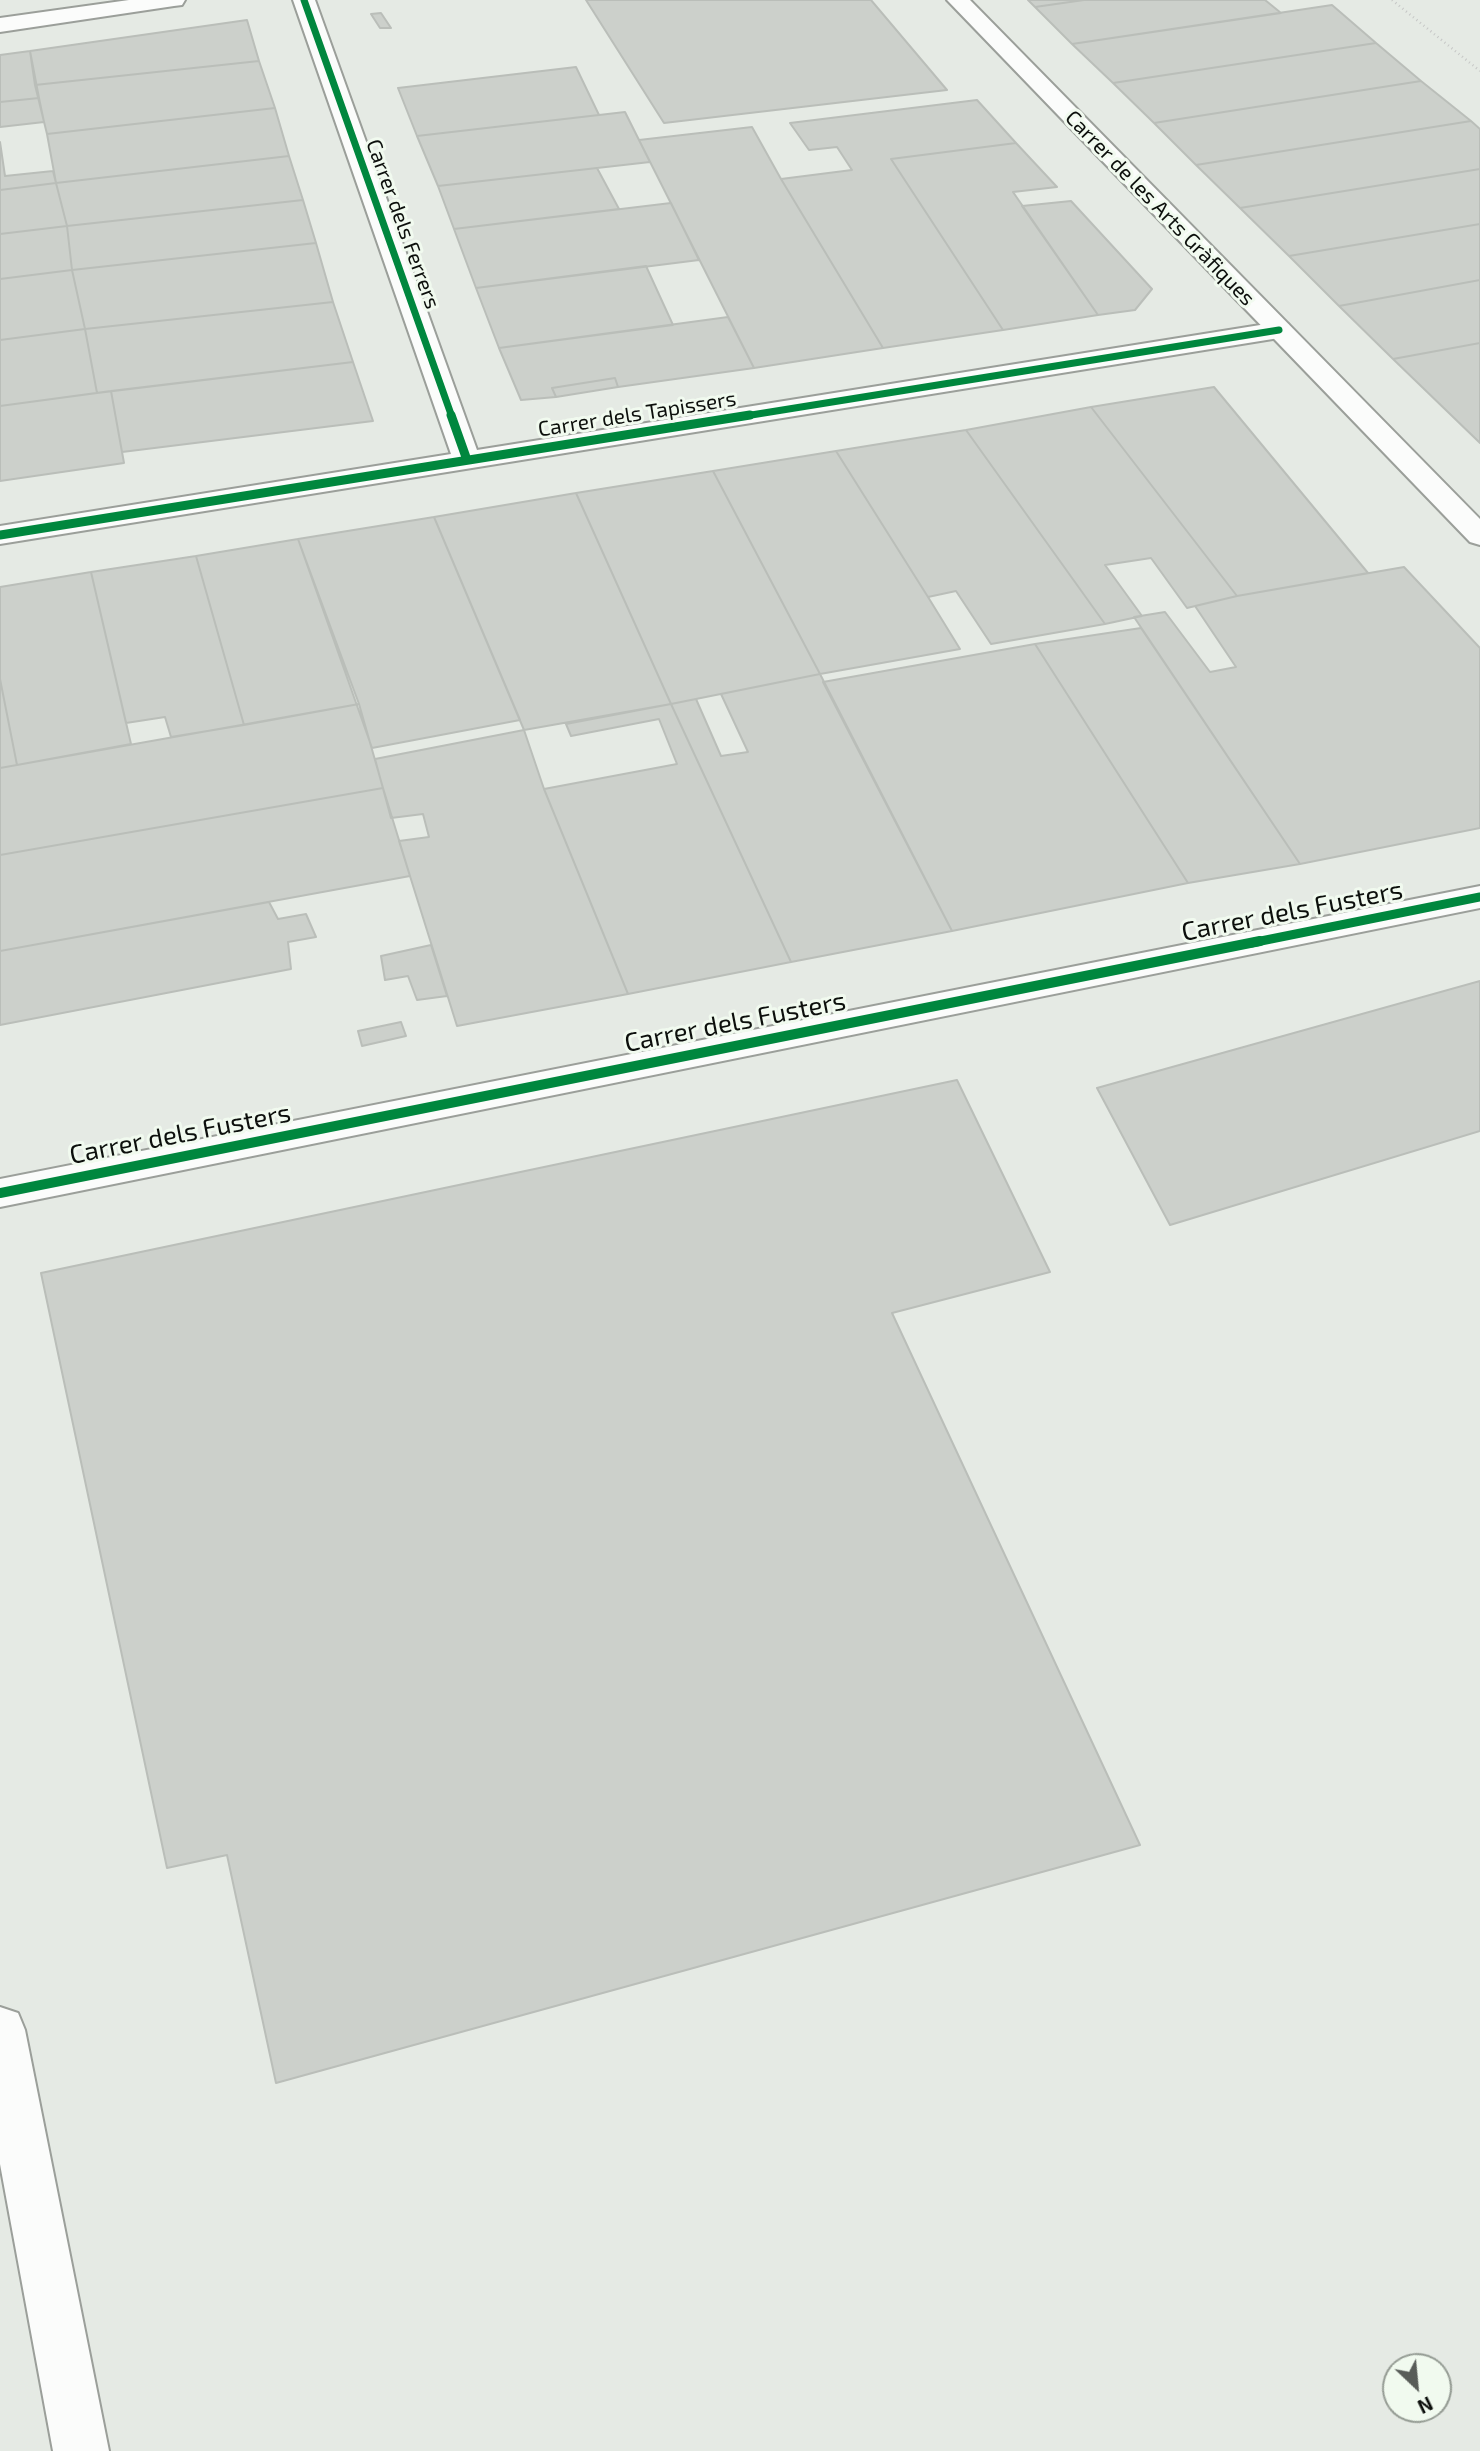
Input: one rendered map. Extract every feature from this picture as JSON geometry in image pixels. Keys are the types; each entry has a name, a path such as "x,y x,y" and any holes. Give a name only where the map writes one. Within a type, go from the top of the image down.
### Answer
{"street":[{"path":"0,25 174,0"},
{"name":"Carrer dels Ferrers","path":"304,0 467,460"},
{"name":"Carrer de les Arts Gràfiques","path":"958,0 1480,536"},
{"name":"Carrer dels Tapissers","path":"0,536 1279,330"},
{"name":"Carrer dels Fusters","path":"0,1193 1480,897"},
{"path":"0,2030 81,2451"}],"path":[{"path":"1392,0 1480,71"}],"building":[{"path":"586,0 871,0 947,90 664,123"},
{"path":"1028,0 1084,0 1035,7"},
{"path":"1084,0 1265,0 1281,13 1072,44 1035,7"},
{"path":"1332,5 1376,43 1113,83 1072,44"},
{"path":"381,13 391,28 380,28 371,14"},
{"path":"247,20 259,61 35,85 30,51"},
{"path":"1376,43 1421,81 1154,123 1113,83"},
{"path":"30,51 39,98 0,102 0,55"},
{"path":"259,61 275,108 47,134 35,85"},
{"path":"576,67 599,115 417,136 398,88"},
{"path":"1421,81 1471,121 1196,165 1154,123"},
{"path":"39,98 44,122 0,127 0,102"},
{"path":"977,100 1016,143 891,159 1003,330 883,348 781,179 852,170 837,147 809,150 790,123"},
{"path":"275,108 289,156 56,183 47,134"},
{"path":"625,112 650,162 438,186 417,136"},
{"path":"1471,121 1480,129 1480,169 1240,208 1196,165"},
{"path":"752,127 883,348 754,368 639,140"},
{"path":"0,142 5,176 53,171 56,183 0,190"},
{"path":"1016,143 1057,187 1013,192 1098,315 1003,330 891,159"},
{"path":"289,156 303,200 67,226 56,183"},
{"path":"597,168 619,209 454,229 438,186"},
{"path":"1480,169 1480,224 1289,256 1240,208"},
{"path":"56,183 67,226 0,234 0,190"},
{"path":"303,200 316,243 72,270 67,226"},
{"path":"1071,201 1152,289 1135,310 1098,315 1022,206"},
{"path":"671,203 699,260 476,288 454,229"},
{"path":"1480,224 1480,280 1339,306 1289,256"},
{"path":"67,226 72,270 0,279 0,234"},
{"path":"316,243 333,302 85,329 72,270"},
{"path":"646,266 673,325 499,348 476,288"},
{"path":"72,270 85,329 0,340 0,279"},
{"path":"1480,280 1480,343 1393,359 1339,306"},
{"path":"333,302 353,362 97,393 85,329"},
{"path":"728,317 754,368 618,387 615,378 552,388 556,397 521,400 499,348"},
{"path":"85,329 97,393 0,406 0,340"},
{"path":"1480,343 1480,443 1393,359"},
{"path":"353,362 373,421 122,452 111,391"},
{"path":"615,378 618,387 556,397 552,388"},
{"path":"1214,387 1368,573 1237,596 1091,407"},
{"path":"111,391 124,463 0,481 0,406"},
{"path":"1091,407 1237,596 1187,608 1151,558 1105,565 1142,616 1105,624 966,430"},
{"path":"966,430 1105,624 991,644 956,591 928,597 836,451"},
{"path":"836,451 960,649 820,674 713,471"},
{"path":"713,471 820,674 671,704 576,493"},
{"path":"576,493 671,704 524,730 434,517"},
{"path":"434,517 520,720 372,748 298,539"},
{"path":"298,539 359,704 244,725 196,556"},
{"path":"196,556 244,725 171,737 165,717 126,723 91,572"},
{"path":"1404,567 1480,648 1480,828 1300,864 1134,617 1165,612 1210,672 1236,667 1195,606 1237,596"},
{"path":"91,572 131,744 17,765 0,679 0,587"},
{"path":"1141,628 1300,864 1188,883 1035,644"},
{"path":"1035,644 1188,883 952,931 823,682"},
{"path":"820,674 952,931 791,962 671,704 696,699 721,756 748,752 721,694"},
{"path":"0,679 17,765 0,768"},
{"path":"359,704 383,788 0,855 0,768"},
{"path":"671,704 791,962 628,994 544,789 677,764 659,719 571,736 566,724"},
{"path":"524,730 544,789 628,994 457,1026 399,841 429,837 423,814 391,818 375,759"},
{"path":"383,788 410,876 0,951 0,855"},
{"path":"269,902 278,919 306,914 316,937 288,942 291,969 0,1025 0,951"},
{"path":"431,945 447,996 417,1000 408,976 385,980 381,956"},
{"path":"1480,981 1480,1131 1170,1225 1097,1088"},
{"path":"401,1022 406,1036 362,1046 358,1031"},
{"path":"957,1080 1050,1272 892,1313 1140,1845 276,2083 227,1855 167,1868 41,1273"}],"cycle path":[{"path":"304,0 467,460"},
{"path":"0,535 1279,330"},
{"path":"0,1193 1480,897"}]}
